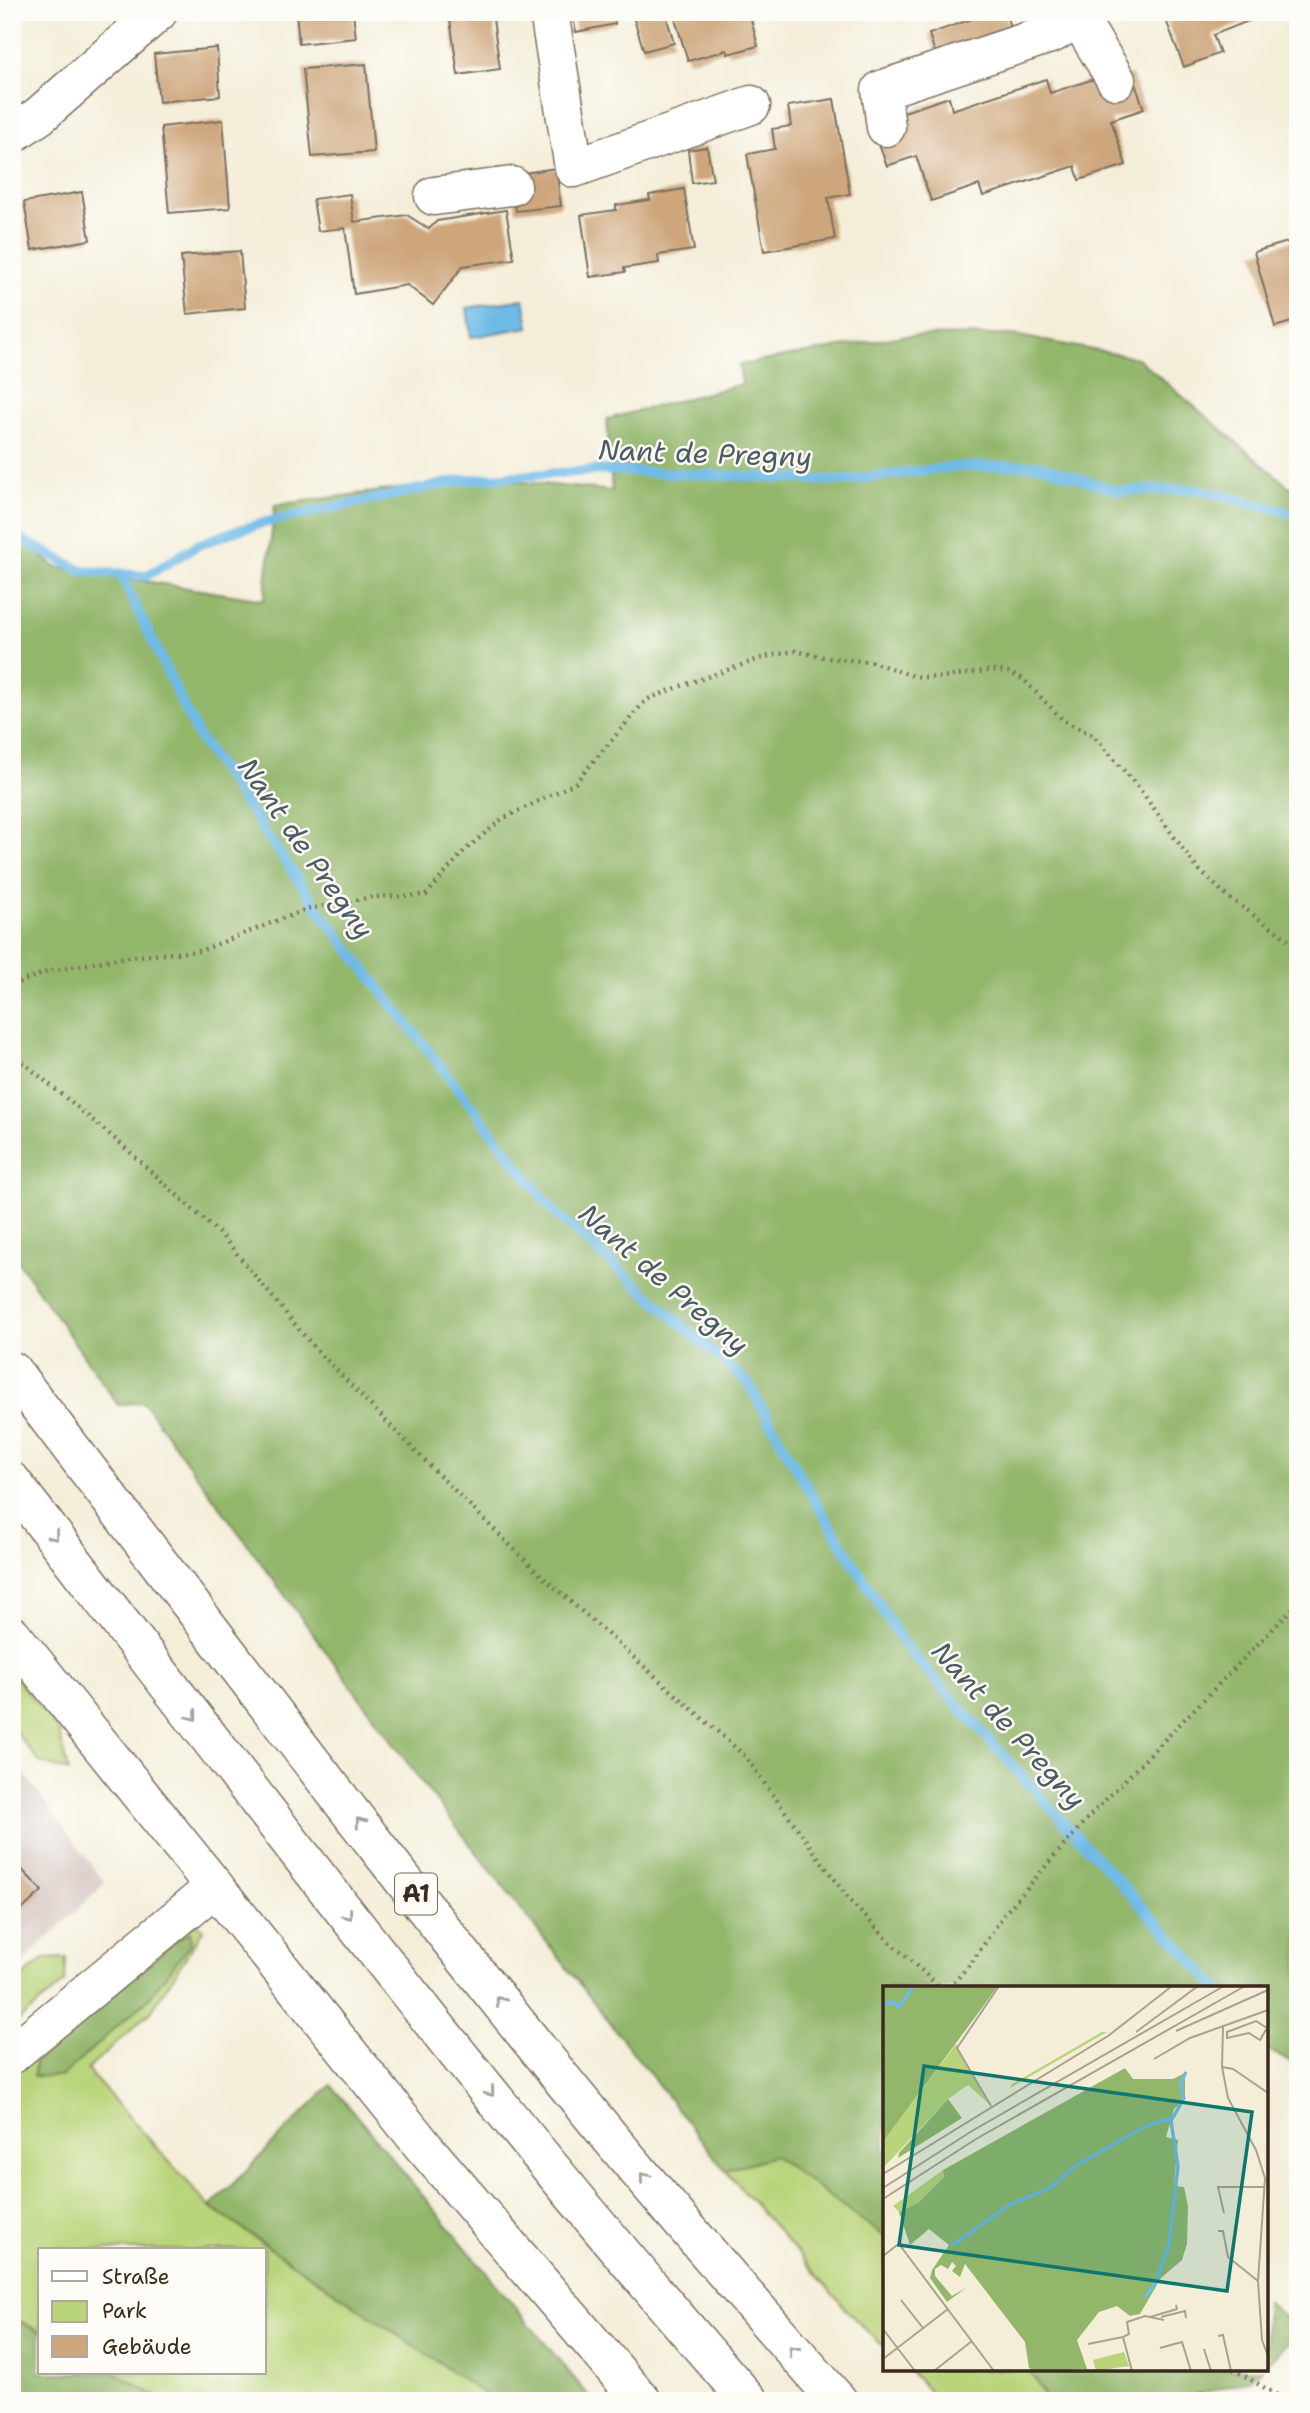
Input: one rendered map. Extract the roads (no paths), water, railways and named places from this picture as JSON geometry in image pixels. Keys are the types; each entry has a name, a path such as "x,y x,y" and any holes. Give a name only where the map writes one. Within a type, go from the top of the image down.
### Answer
{"main road":[{"path":"12,134 39,116 158,12"},
{"path":"549,12 574,168 751,105"},
{"path":"886,127 881,90 1053,33 1063,27 1074,12 1116,80"},
{"path":"434,196 512,186"},
{"name":"A1","path":"12,1371 477,1971 607,2133 733,2283 838,2401"},
{"name":"A1","path":"12,1482 416,2001 599,2225 750,2401"},
{"path":"12,1635 424,2147 642,2401"},
{"path":"12,2053 215,1886"}],"water":[{"path":"524,299 529,327 471,337 467,308"}],"waterway":[{"name":"Nant de Pregny","path":"12,535 82,571 146,576 198,545 275,520 463,480 602,470 841,481 952,467 1039,465 1118,491 1197,489 1298,515"},
{"name":"Nant de Pregny","path":"120,573 198,736 321,913 555,1213 748,1383 812,1496 905,1646 1216,1986"}]}
